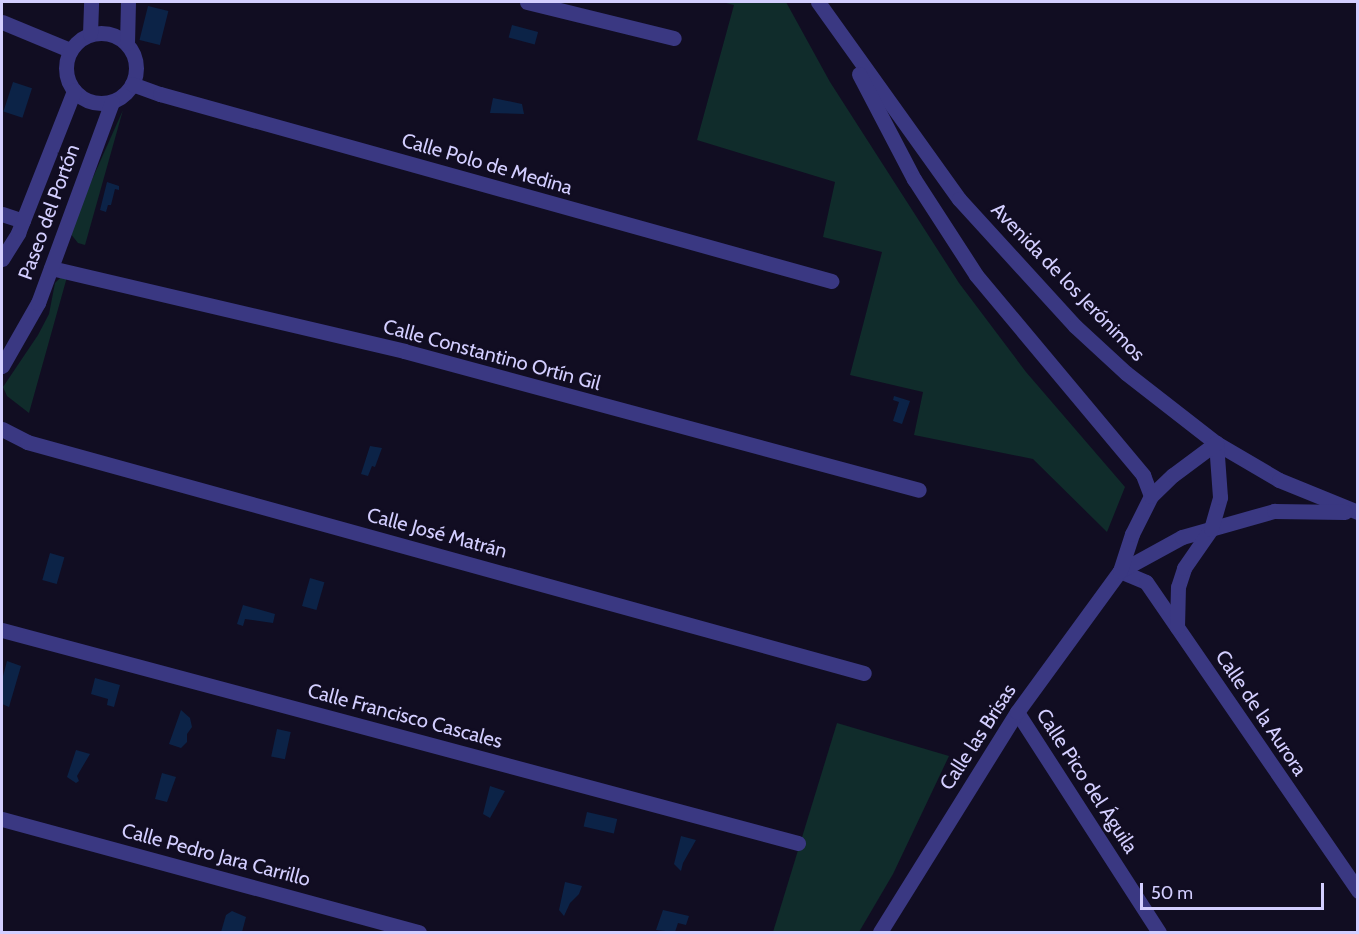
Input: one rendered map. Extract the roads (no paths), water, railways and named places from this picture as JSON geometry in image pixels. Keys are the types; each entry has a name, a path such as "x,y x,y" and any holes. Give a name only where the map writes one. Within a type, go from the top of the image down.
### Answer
{"street":[{"path":"90,34 91,2"},
{"path":"126,43 109,33 82,37 70,50 65,71 74,91 91,102 112,102 127,92 132,84 136,63 126,43 128,2"},
{"path":"527,2 674,38"},
{"name":"Avenida de los Jerónimos","path":"818,2 959,199 1075,326 1126,374 1216,443 1279,480 1358,512"},
{"path":"2,22 70,50"},
{"path":"835,28 914,179 976,275 1143,475 1151,496"},
{"name":"Calle Polo de Medina","path":"132,84 183,101 831,281"},
{"name":"Paseo del Portón","path":"2,259 23,221 74,91"},
{"name":"Paseo del Portón","path":"2,366 38,303 112,102"},
{"path":"2,214 23,221"},
{"name":"Calle Constantino Ortín Gil","path":"51,268 404,351 919,490"},
{"name":"Calle José Matrán","path":"2,429 27,442 864,673"},
{"path":"1120,571 1132,534 1151,496 1173,475 1216,443"},
{"path":"1177,627 1178,587 1184,568 1211,529 1220,497 1216,443"},
{"path":"1120,571 1174,541 1274,511 1358,512"},
{"name":"Calle de la Aurora","path":"1120,571 1146,582 1358,891"},
{"name":"Calle las Brisas","path":"880,933 1017,712 1120,571"},
{"name":"Calle Francisco Cascales","path":"2,630 798,843"},
{"name":"Calle Pico del Águila","path":"1017,712 1159,933"},
{"name":"Calle Pedro Jara Carrillo","path":"2,819 419,933"}],"water":[{"path":"148,6 168,11 160,45 140,40"},
{"path":"512,25 538,32 535,45 509,38"},
{"path":"13,82 32,88 22,118 3,111"},
{"path":"493,98 522,104 524,114 490,113"},
{"path":"107,182 119,186 119,190 115,189 111,205 108,205 106,212 100,210"},
{"path":"894,396 910,401 902,424 893,421 899,402 893,400"},
{"path":"370,446 382,448 375,467 372,466 368,476 361,474"},
{"path":"50,553 64,557 57,584 42,580"},
{"path":"310,578 324,582 316,610 302,606"},
{"path":"243,605 275,614 273,623 245,619 243,626 237,624"},
{"path":"7,661 21,666 9,707 2,704 2,680"},
{"path":"95,678 120,685 114,707 107,705 108,699 91,694"},
{"path":"181,710 190,718 192,727 187,734 187,742 181,748 169,744"},
{"path":"277,729 291,732 285,759 271,756"},
{"path":"76,750 90,754 77,776 79,781 76,783 67,777"},
{"path":"162,773 176,777 167,802 155,799"},
{"path":"490,786 505,791 490,818 483,814"},
{"path":"587,812 617,819 614,834 584,827"},
{"path":"681,836 696,840 681,871 674,864"},
{"path":"565,882 582,886 564,916 559,910"},
{"path":"663,910 689,916 686,925 678,923 675,932 656,930"},
{"path":"232,911 246,917 242,932 221,932 226,915"}]}
